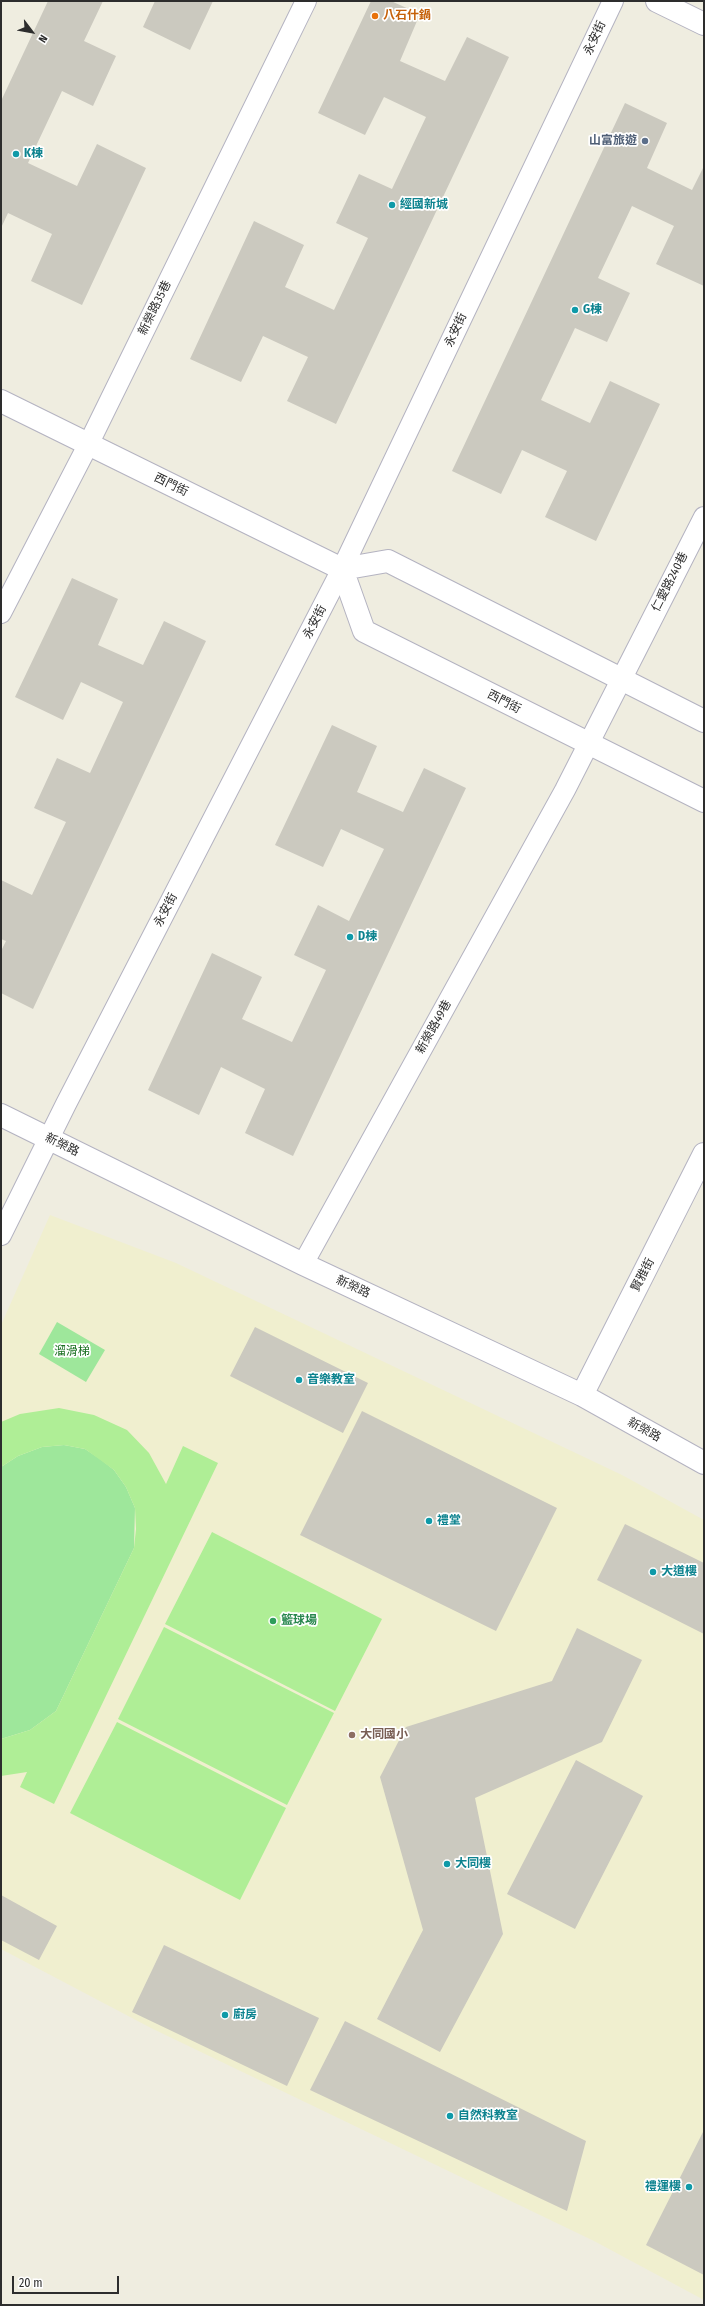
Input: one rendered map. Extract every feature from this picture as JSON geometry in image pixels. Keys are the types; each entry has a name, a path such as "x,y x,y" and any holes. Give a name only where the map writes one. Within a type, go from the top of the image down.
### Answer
{"street":[{"path":"657,1 704,24"},
{"name":"西門街","path":"1,401 88,445 342,568 364,632 704,801"},
{"path":"342,568 388,561 704,721"},
{"name":"新榮路","path":"1,1115 304,1264 582,1395 704,1463"},
{"name":"賢雅街","path":"582,1395 704,1154"}],"lane":[{"name":"新榮路35巷","path":"1,613 88,445 306,1"},
{"name":"永安街","path":"1,1235 342,568 613,1"},
{"name":"仁愛路240巷","path":"588,744 620,678 704,517"},
{"name":"新榮路49巷","path":"304,1264 565,790 588,744"}],"shaded area":[{"name":"大同國小","path":"50,1215 176,1263 622,1475 704,1520 704,2300 594,2241 151,2028 1,1949 1,1325"}],"green space":[{"name":"溜滑梯","path":"57,1322 105,1350 86,1382 39,1354"},
{"path":"59,1408 94,1415 127,1430 149,1453 166,1484 183,1446 218,1463 54,1804 20,1787 27,1772 1,1776 1,1739 30,1730 56,1711 134,1548 136,1529 135,1508 126,1487 114,1470 85,1449 64,1445 42,1447 18,1456 1,1467 1,1422 20,1414"},
{"path":"64,1445 85,1449 100,1459 114,1470 126,1487 135,1508 134,1548 56,1711 30,1730 1,1739 1,1467 18,1456 42,1447"},
{"name":"籃球場","path":"212,1532 382,1619 335,1711 165,1624"},
{"path":"164,1627 334,1713 287,1805 118,1719"},
{"path":"117,1722 286,1808 240,1900 70,1813"}],"building":[{"name":"K棟","path":"48,1 103,1 84,41 116,56 93,106 62,91 28,163 77,186 97,144 146,168 82,305 31,281 52,234 8,213 1,228 1,101"},
{"path":"155,1 213,1 190,50 143,27"},
{"name":"經國新城","path":"371,1 391,1 420,14 400,61 445,81 467,37 509,57 336,424 287,401 308,357 263,336 241,382 190,359 254,221 304,245 285,287 334,310 368,238 336,223 359,174 392,189 426,117 384,97 365,135 318,113"},
{"name":"G棟","path":"625,103 667,123 647,168 692,190 704,166 704,286 656,264 674,226 632,206 598,278 630,293 607,342 575,328 541,400 590,423 610,381 660,404 596,541 545,517 567,471 522,450 501,494 452,471"},
{"path":"72,578 118,599 98,645 143,665 164,621 206,641 33,1009 1,993 1,951 6,941 1,939 1,880 32,895 66,822 34,808 57,758 90,773 123,702 81,682 63,720 15,697"},
{"name":"D棟","path":"332,725 377,746 357,792 403,812 424,768 466,788 293,1156 245,1133 265,1089 221,1067 199,1115 148,1090 212,953 262,977 242,1019 292,1042 326,970 294,955 318,905 349,921 384,849 341,829 323,867 275,845"},
{"name":"音樂教室","path":"255,1327 368,1383 343,1433 230,1376"},
{"name":"禮堂","path":"362,1411 557,1508 496,1631 300,1535"},
{"name":"大道樓","path":"625,1524 704,1563 704,1634 597,1580"},
{"name":"大同樓","path":"577,1628 642,1660 602,1742 475,1798 503,1934 440,2052 377,2019 423,1930 380,1777 406,1727 552,1681"},
{"path":"576,1760 643,1796 575,1929 507,1894"},
{"path":"1,1895 57,1926 39,1960 1,1940"},
{"name":"廚房","path":"164,1945 319,2018 287,2086 132,2012"},
{"name":"自然科教室","path":"345,2021 586,2141 567,2211 310,2090"},
{"name":"禮運樓","path":"704,2130 704,2275 646,2245"}],"place":[{"name":"八石什鍋","path":"375,16"},
{"name":"山富旅遊","path":"645,141"},
{"name":"K棟","path":"16,154"},
{"name":"經國新城","path":"392,205"},
{"name":"G棟","path":"575,310"},
{"name":"D棟","path":"350,937"},
{"name":"音樂教室","path":"299,1380"},
{"name":"禮堂","path":"429,1521"},
{"name":"大道樓","path":"653,1572"},
{"name":"籃球場","path":"273,1621"},
{"name":"大同國小","path":"352,1735"},
{"name":"大同樓","path":"447,1864"},
{"name":"廚房","path":"225,2015"},
{"name":"自然科教室","path":"450,2116"},
{"name":"禮運樓","path":"689,2187"}]}
